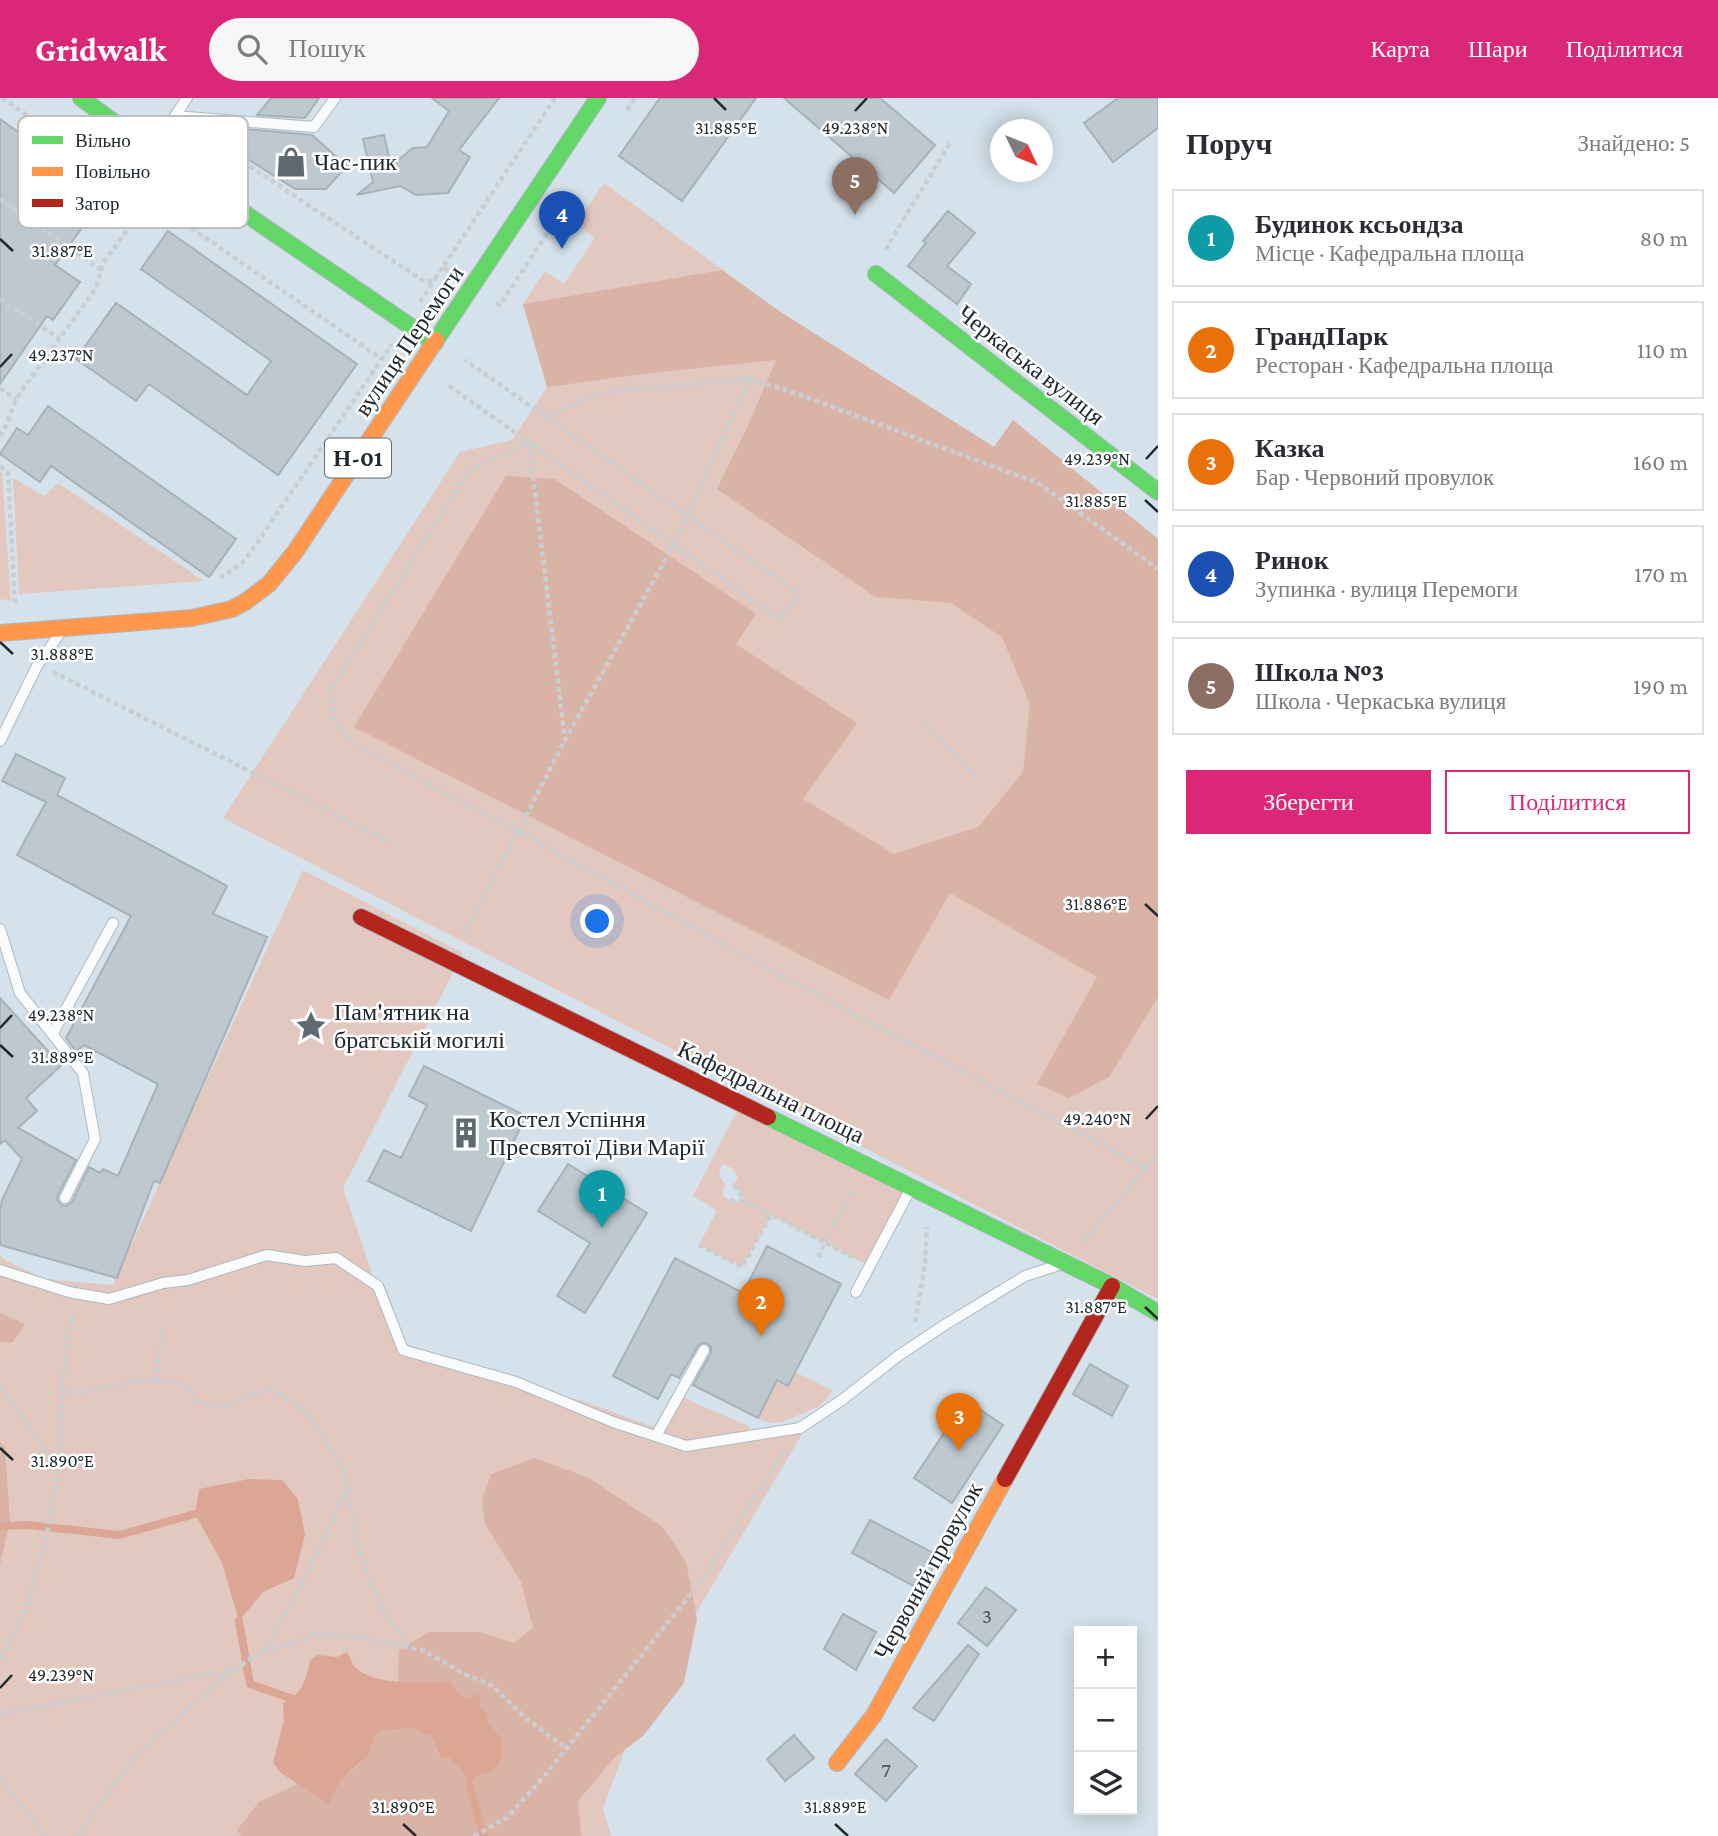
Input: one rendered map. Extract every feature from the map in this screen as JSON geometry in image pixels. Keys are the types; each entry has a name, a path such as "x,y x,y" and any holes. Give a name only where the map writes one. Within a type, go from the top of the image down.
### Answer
{"street":[{"path":"80,98 105,116"},
{"name":"вулиця Перемоги","path":"8,632 192,618 232,609 269,584 295,552 598,98"},
{"path":"248,214 435,343"},
{"name":"Черкаська вулиця","path":"876,274 1158,492"},
{"name":"Кафедральна площа","path":"361,916 1066,1263 1158,1313"},
{"name":"Червоний провулок","path":"837,1763 874,1716 1112,1286"}],"lane":[{"path":"175,116 187,98"},
{"path":"248,122 314,127 335,98"},
{"path":"0,741 37,666 64,628"},
{"path":"52,1033 113,923"},
{"path":"0,929 20,993 83,1073 95,1139 65,1198"},
{"path":"856,1292 916,1189"},
{"path":"0,1270 69,1292 109,1299 163,1283 188,1280 267,1255 305,1261 336,1258 378,1286 403,1350 516,1382 613,1422 686,1446 800,1428 943,1326 1025,1276 1066,1263"},
{"path":"656,1436 704,1350"}],"path":[{"path":"2,98 28,116"},
{"path":"876,274 891,240 950,143"},
{"path":"248,164 422,280 428,282 435,279"},
{"path":"0,199 18,212"},
{"path":"41,228 101,270"},
{"path":"0,436 16,399 96,288 103,263 129,228"},
{"path":"190,228 381,359"},
{"path":"213,582 242,563 255,546 443,267"},
{"path":"0,299 60,339"},
{"path":"449,386 779,620 799,594 466,360"},
{"path":"547,417 596,393 750,379 795,393 1038,483 1158,569"},
{"path":"450,960 565,740 674,544 750,379"},
{"path":"0,388 16,399"},
{"path":"528,442 565,740"},
{"path":"528,442 468,471 330,691 333,719 354,744 774,972 1146,1168"},
{"path":"0,466 8,473 8,632"},
{"path":"42,667 396,845"},
{"path":"926,724 977,778"},
{"path":"1066,1263 1158,1154"},
{"path":"818,1257 867,1165"},
{"path":"734,1186 744,1201"},
{"path":"912,1329 925,1265 927,1224 916,1189"},
{"path":"730,1201 744,1201 870,1266"},
{"path":"699,1245 742,1268 771,1215"},
{"path":"0,1662 26,1609 51,1517 59,1469 70,1325"},
{"path":"156,1381 162,1327"},
{"path":"63,1392 84,1392 142,1380 182,1383 197,1402 222,1407 269,1389 291,1400 312,1419 343,1468 360,1555 371,1585 383,1610 410,1647"},
{"path":"0,1386 59,1469"},
{"path":"474,1836 508,1817 697,1586 800,1428"},
{"path":"263,1653 284,1619 347,1487"},
{"path":"78,1836 130,1762 180,1715 254,1656 315,1634 347,1636 425,1651 466,1675 491,1685 526,1718 566,1749"},
{"path":"0,1714 235,1670"},
{"path":"0,1779 46,1836"}],"shaded area":[{"path":"604,183 779,311 994,447 1013,420 1158,539 1158,1299 223,818 460,452 512,440 547,387 523,304 545,271 564,284 595,238 576,224"},
{"path":"722,270 779,311 994,447 1013,420 1158,539 1158,997 1109,1077 1069,1098 1037,1084 1097,977 950,893 889,1000 354,727 506,476 555,479 756,614 736,644 857,723 803,799 894,854 978,827 1023,772 1030,704 1002,637 951,603 876,597 717,489 776,360 547,387 523,304"},
{"path":"2,471 11,601 0,599"},
{"path":"13,478 44,496 58,483 204,581 19,594"},
{"path":"303,870 463,953 343,1188 400,1356 580,1400 659,1429 680,1395 749,1426 749,1430 810,1421 642,1704 603,1808 611,1836 0,1836 0,1255 45,1279 113,1285"},
{"path":"741,1103 911,1187 870,1266 771,1215 742,1267 699,1245 717,1210 693,1196","holes":["722,1164 732,1168 738,1177 735,1183 731,1184 739,1190 744,1201 730,1201 723,1196 723,1188 726,1185 719,1175"]},
{"path":"0,1313 25,1324 12,1343 0,1342"},
{"path":"795,1372 832,1390 827,1399 818,1407 782,1422 769,1423 758,1418 777,1380 788,1385"},
{"path":"0,1442 5,1447 10,1521 0,1565"},
{"path":"535,1458 589,1478 663,1527 686,1562 697,1619 684,1683 644,1735 614,1758 578,1801 582,1836 241,1836 237,1830 259,1802 298,1784 330,1804 340,1782 369,1755 375,1738 383,1731 410,1728 431,1734 438,1754 448,1757 465,1773 477,1775 501,1759 501,1738 488,1723 487,1713 472,1697 468,1699 456,1691 451,1681 398,1683 399,1650 429,1632 480,1632 514,1643 533,1628 521,1582 485,1524 482,1500 491,1474"},
{"path":"249,1479 282,1480 298,1499 305,1535 294,1578 263,1592 239,1621 222,1563 195,1514 199,1489"},
{"path":"347,1652 355,1667 375,1678 401,1682 451,1681 456,1691 468,1699 477,1694 481,1697 479,1705 487,1713 488,1723 501,1738 501,1759 497,1767 489,1773 477,1775 469,1784 455,1763 448,1757 441,1756 431,1735 410,1728 383,1731 376,1735 370,1753 340,1782 330,1805 281,1773 273,1763 284,1720 283,1703 294,1696 302,1686 310,1660 317,1655 337,1657"}],"building":[{"path":"271,98 319,98 305,118 257,115"},
{"path":"432,98 499,98 459,150 470,157 448,193 416,195 400,186 357,195 373,182 363,139 384,135 391,166 413,148 427,147 449,111"},
{"path":"660,98 756,98 682,201 619,156"},
{"path":"784,98 880,98 935,145 894,193"},
{"path":"1118,98 1158,98 1158,128 1113,162 1084,123"},
{"path":"0,119 18,132 18,228 82,228 55,265 80,282 53,320 47,316 0,384"},
{"name":"Час-пик","path":"248,129 312,135 347,166 326,189 295,189 248,159"},
{"path":"948,211 975,233 947,266 971,284 957,304 908,266 926,243 923,241"},
{"path":"168,231 357,364 278,475 149,384 136,401 76,359 116,303 247,395 271,361 141,269"},
{"path":"48,406 236,539 209,577 51,466 40,482 0,454 17,428 28,435"},
{"path":"16,754 65,778 57,795 227,886 213,914 267,937 160,1183 154,1181 117,1278 0,1245 2,1200 22,1159 5,1140 0,1144 0,998 55,1059 57,1053 65,1062 26,1098 37,1111 18,1128 76,1160 58,1195 57,1199 61,1205 66,1206 72,1202 89,1167 100,1173 103,1169 118,1176 158,1084 84,1045 76,1052 66,1038 131,916 17,855 46,802 2,781"},
{"name":"Костел Успіння Пресвятої Діви Марії","path":"424,1066 526,1116 471,1231 368,1181 384,1150 401,1158 427,1105 409,1096"},
{"path":"568,1164 647,1213 585,1313 557,1296 590,1243 538,1211"},
{"path":"767,1246 841,1284 788,1386 777,1380 758,1418 693,1385 711,1353 711,1347 707,1343 698,1346 679,1378 671,1374 658,1399 613,1376 675,1258 743,1293"},
{"path":"1090,1364 1128,1386 1112,1416 1073,1394"},
{"path":"966,1400 1003,1425 952,1503 914,1478"},
{"path":"870,1520 939,1556 921,1590 852,1553"},
{"path":"986,1587 1016,1610 987,1646 958,1623"},
{"path":"843,1614 876,1632 856,1670 824,1649"},
{"path":"968,1645 979,1654 934,1721 913,1708"},
{"path":"794,1735 814,1758 785,1781 767,1759"},
{"path":"886,1739 917,1766 886,1801 855,1774"}],"waterway":[{"path":"0,1526 28,1525 119,1535 195,1514"},
{"path":"239,1621 250,1684 293,1699"},
{"path":"469,1784 484,1836"}],"traffic: fast":[{"path":"81,98 106,116"},
{"path":"436,340 598,98"},
{"path":"248,215 435,343"},
{"path":"876,274 1158,492"},
{"path":"768,1117 1112,1286 1158,1313"}],"traffic: slow":[{"path":"0,633 192,618 232,609 245,602 269,584 295,552 436,340"},
{"path":"837,1763 874,1715 1005,1479"}],"traffic: jam":[{"path":"361,917 768,1117"},
{"path":"1005,1479 1112,1286"}],"place":[{"name":"Час-пик","path":"291,162"},
{"name":"Школа №3","path":"855,215"},
{"name":"Ринок","path":"562,249"},
{"name":"Пам'ятник на братській могилі","path":"311,1026"},
{"name":"Костел Успіння Пресвятої Діви Марії","path":"466,1133"},
{"name":"Будинок ксьондза","path":"602,1228"},
{"name":"ГрандПарк","path":"761,1336"},
{"name":"Казка","path":"959,1451"}]}
